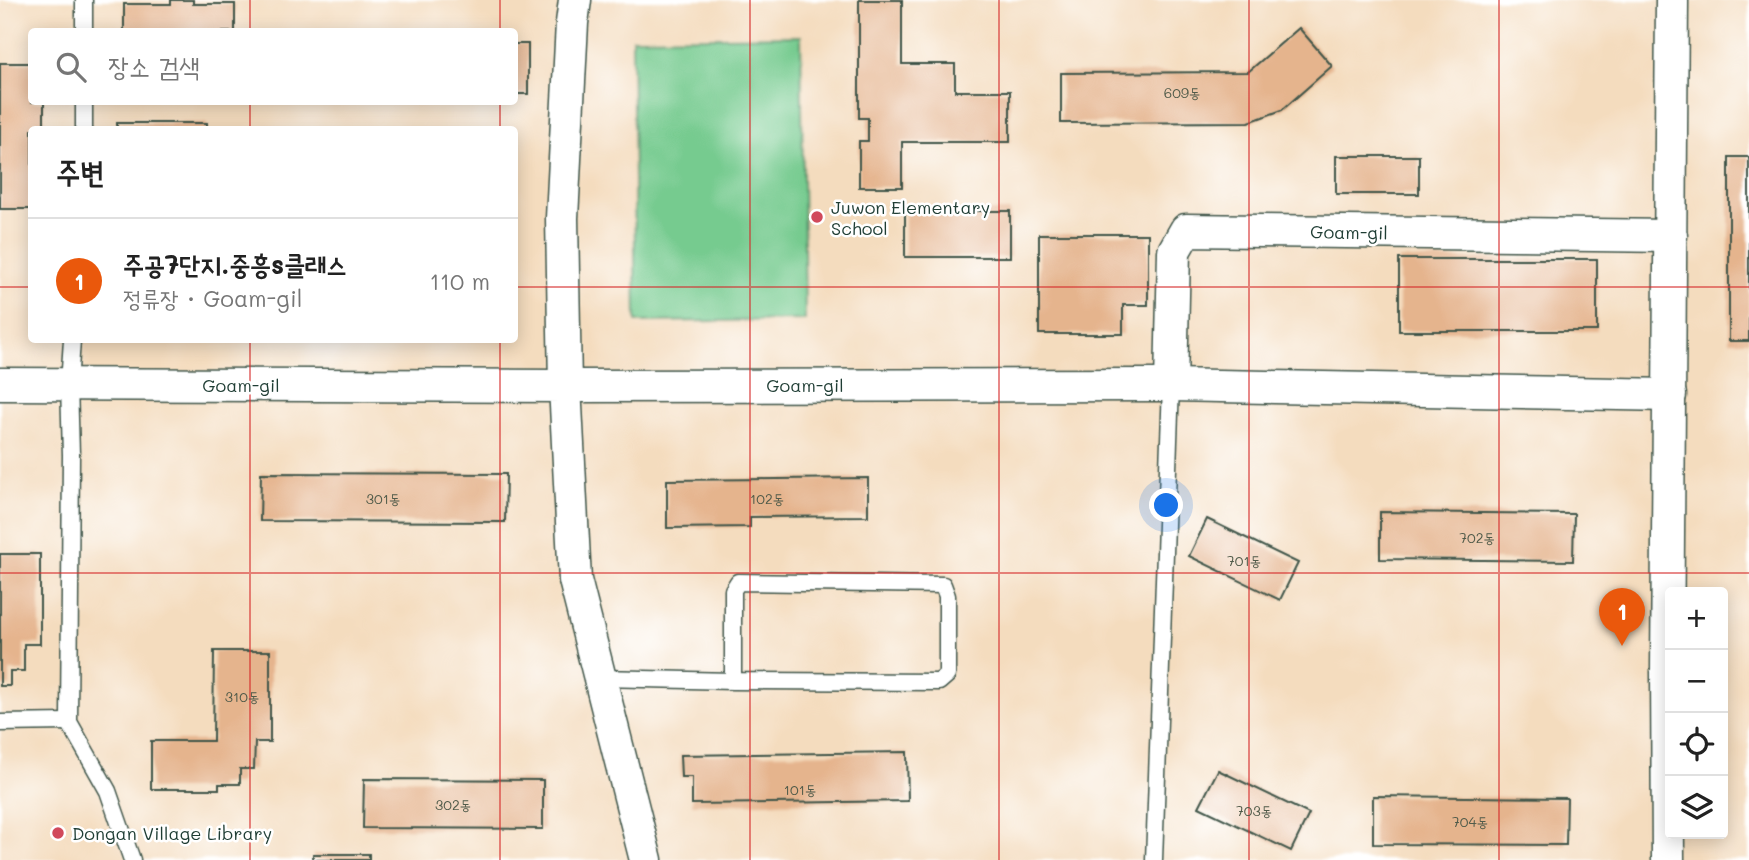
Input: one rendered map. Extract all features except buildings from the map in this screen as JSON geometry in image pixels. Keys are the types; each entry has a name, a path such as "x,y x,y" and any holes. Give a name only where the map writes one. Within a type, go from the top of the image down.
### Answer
{"street":[{"path":"575,0 562,218 565,386 575,580 646,860"},
{"path":"1668,860 1672,0"},
{"name":"Goam-gil","path":"1171,385 1174,251 1186,230 1671,236"},
{"name":"Goam-gil","path":"0,384 1171,385 1670,395"}],"lane":[{"path":"84,0 84,28"},
{"path":"84,105 84,126"},
{"path":"72,343 69,384 69,722 108,791 132,860"},
{"path":"1154,860 1171,385"},
{"path":"599,678 733,681 939,682 947,675 947,596 943,585 738,582 733,590 733,681"},
{"path":"0,723 69,722"}],"green space":[{"path":"801,36 805,320 636,322 632,38"}],"place":[{"name":"Juwon Elementary School","path":"817,217"},
{"name":"주공7단지.중흥s클래스","path":"1622,646"},
{"name":"Dongan Village Library","path":"58,833"}]}
